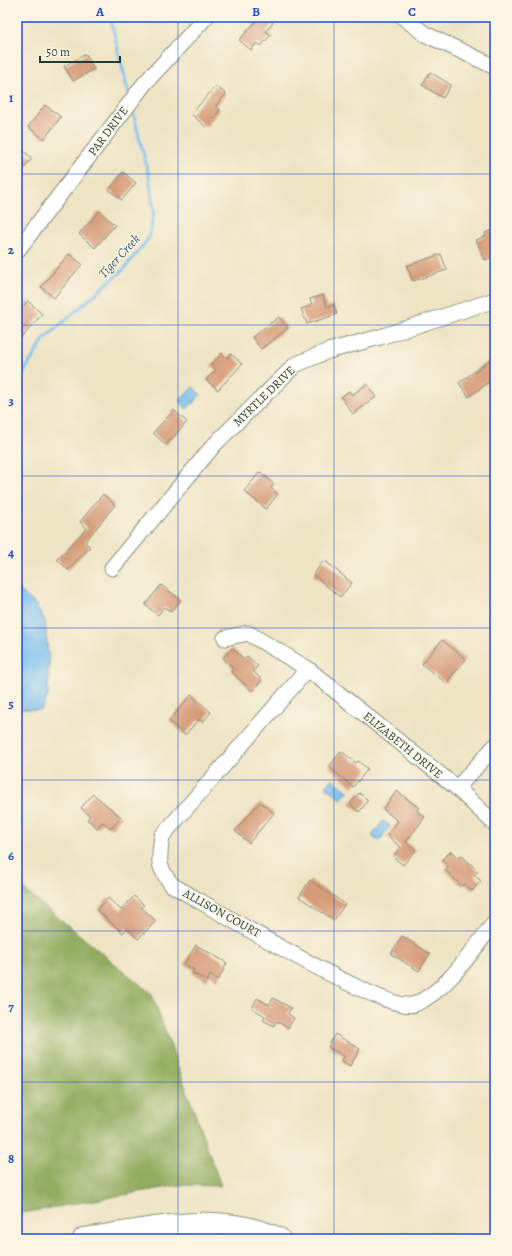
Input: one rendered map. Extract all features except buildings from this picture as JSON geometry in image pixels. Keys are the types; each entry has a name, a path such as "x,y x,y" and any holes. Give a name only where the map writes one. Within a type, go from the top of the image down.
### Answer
{"highway":[{"path":"84,1239 207,1223 239,1226 279,1239"}],"street":[{"name":"PAR DRIVE","path":"17,251 145,83 206,17"},
{"path":"403,17 425,34 495,67"},
{"name":"MYRTLE DRIVE","path":"112,568 214,445 295,365 328,351 380,337 495,300"},
{"name":"ELIZABETH DRIVE","path":"225,638 248,633 308,669 457,788 495,824"},
{"name":"ALLISON COURT","path":"308,669 162,836 159,856 160,870 172,885 345,982 401,1004 414,1005 444,986 495,922"},
{"path":"457,788 495,746"}],"green space":[{"path":"17,884 152,994 221,1186 179,1185 17,1214"}],"water":[{"path":"193,387 201,395 187,409 179,401"},
{"path":"17,588 35,604 45,621 49,662 48,696 41,710 17,709"},
{"path":"332,779 348,791 341,799 326,787"},
{"path":"383,821 390,826 379,841 372,836"}],"waterway":[{"name":"Tiger Creek","path":"110,17 129,95"},
{"name":"Tiger Creek","path":"17,383 45,338 125,268 149,238 154,211 149,176 132,108"}]}
